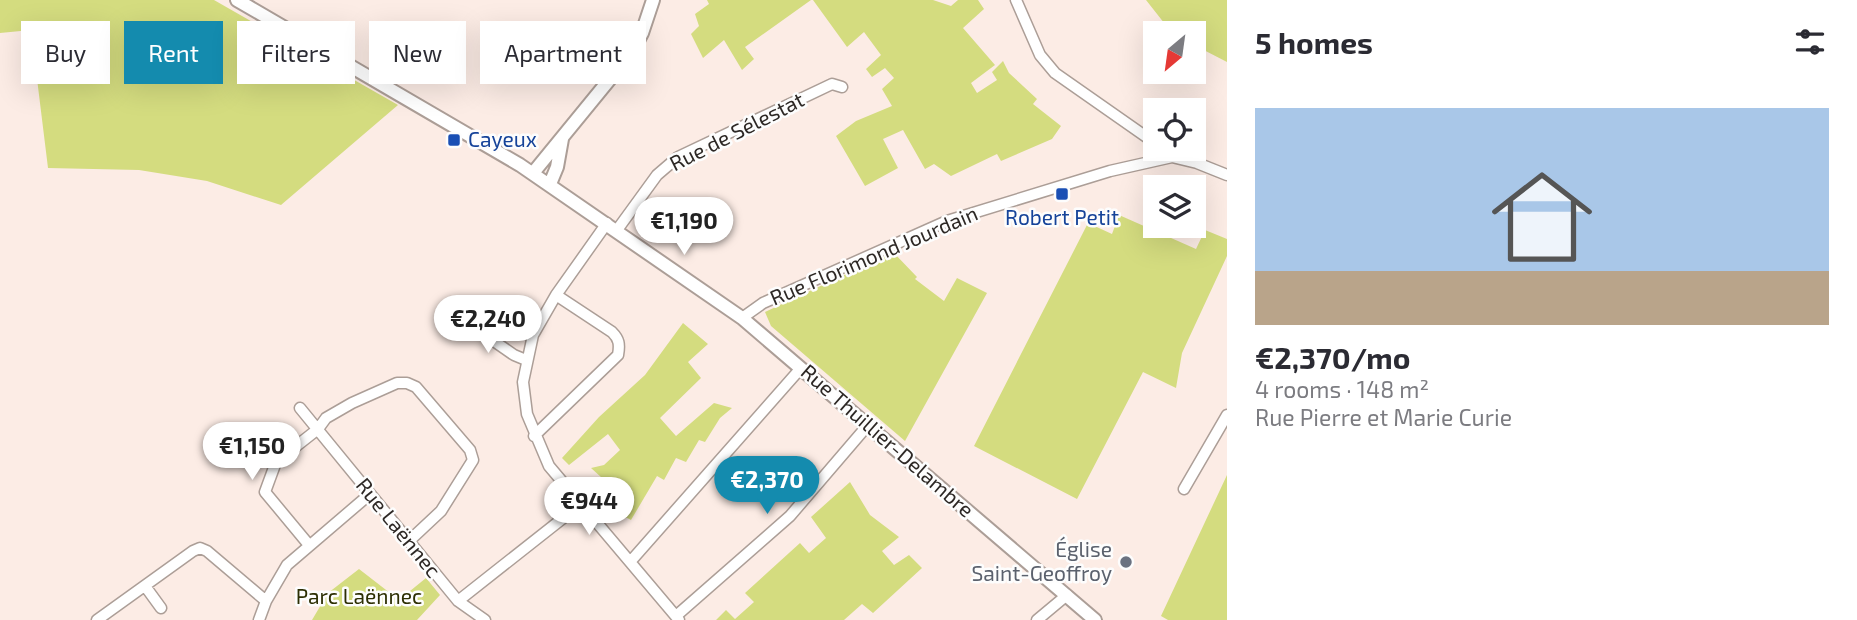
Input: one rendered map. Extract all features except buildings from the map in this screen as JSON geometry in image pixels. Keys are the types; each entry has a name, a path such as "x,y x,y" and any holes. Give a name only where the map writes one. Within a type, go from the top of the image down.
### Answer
{"main road":[{"name":"Rue Thuillier-Delambre","path":"237,0 533,173 742,318 1095,620"},
{"path":"533,173 632,52 642,33 653,0"},
{"path":"550,184 557,167 562,139"}],"street":[{"path":"1016,0 1040,55 1055,73 1143,135"},
{"name":"Rue de Sélestat","path":"677,618 549,466 534,436 524,397 526,360 533,335 556,295 612,226 657,175 678,157 832,84 842,87"},
{"name":"Rue Florimond Jourdain","path":"742,318 763,303 947,221 1110,171 1154,161"},
{"path":"1189,161 1227,175"},
{"path":"534,436 618,355 619,349 618,338 612,332 556,295"},
{"path":"465,321 514,355 526,360"},
{"path":"630,562 801,368"},
{"path":"309,545 265,492 276,462 317,429 326,418 397,383 416,387 470,450 473,460 441,511 409,541"},
{"name":"Rue Laënnec","path":"300,408 458,601 485,620"},
{"path":"1184,489 1227,415"},
{"path":"677,618 790,516 868,425"},
{"path":"259,620 265,601 287,565 370,494"},
{"path":"458,601 581,504"},
{"path":"97,620 200,548 265,601"},
{"path":"145,586 161,608"},
{"path":"1037,620 1067,595"}],"green space":[{"path":"0,0 214,0 251,21 237,21 237,84 355,84 355,80 398,105 281,205 207,181 139,170 48,168 38,84 110,84 110,21 21,21 21,31 0,33"},
{"path":"707,0 811,0 745,47 754,59 742,70 724,40 703,58 691,34 699,26 695,14 709,4"},
{"path":"813,0 933,0 951,6 958,0 978,0 984,9 963,28 995,65 971,83 977,93 997,80 992,72 1003,61 1009,73 1037,99 1033,104 1061,126 1052,139 1001,161 997,154 951,176 934,164 925,169 903,130 883,139 898,168 865,186 836,136 856,121 892,106 882,89 894,78 885,68 872,77 866,69 881,55 864,32 847,47"},
{"path":"1146,0 1227,0 1227,62 1206,51 1206,21 1163,21"},
{"path":"1119,215 1143,226 1143,238 1171,238 1196,249 1201,238 1206,238 1206,230 1227,239 1227,256 1182,353 1176,388 1143,372 1077,499 974,446 1088,223 1112,234"},
{"path":"893,252 917,277 915,279 944,301 957,278 987,293 905,441 771,326 765,312"},
{"path":"683,323 708,344 688,362 701,378 660,418 676,436 714,403 732,408 720,418 705,442 699,440 686,462 676,458 664,480 657,476 631,520 614,511 622,496 591,468 604,465 620,450 608,434 569,465 562,458 599,417 645,375"},
{"path":"1227,475 1227,620 1168,620 1161,616"},
{"path":"850,482 870,515 899,537 882,551 894,565 909,555 922,568 873,613 862,604 844,620 716,620 726,610 735,619 754,602 745,593 800,543 809,553 826,538 811,517"},
{"name":"Parc Laënnec","path":"359,569 399,600 426,578 440,595 417,620 312,620 328,593"}],"place":[{"name":"Cayeux","path":"454,140"},
{"name":"Robert Petit","path":"1062,194"},
{"name":"Église Saint-Geoffroy","path":"1126,562"}]}
